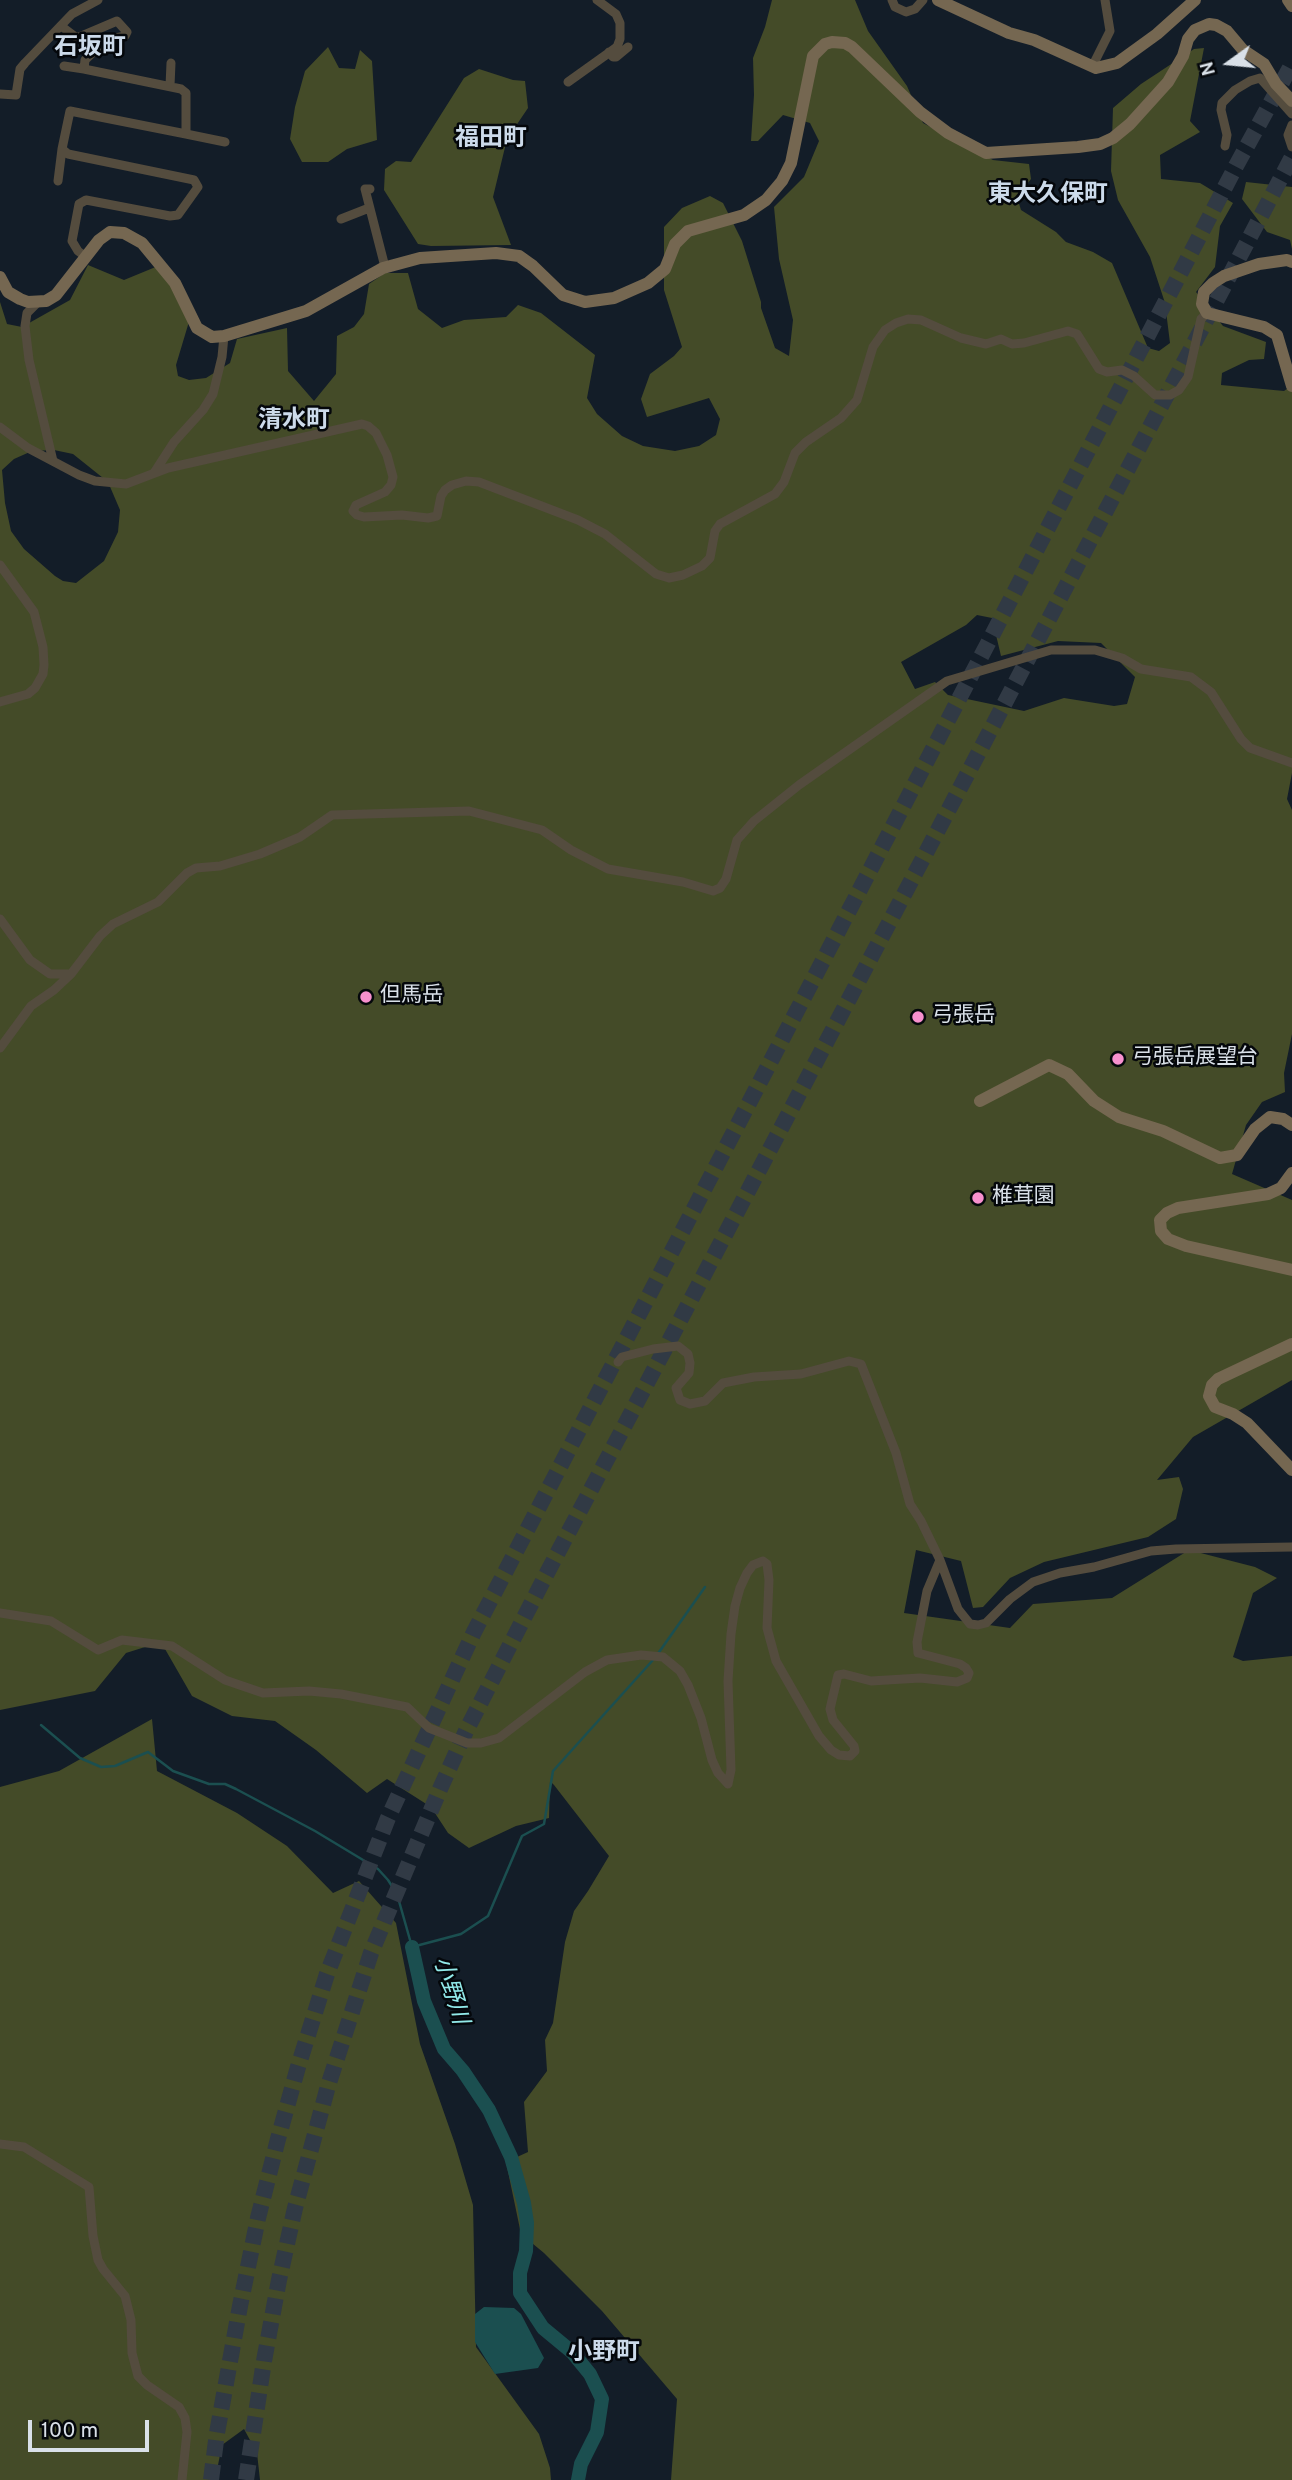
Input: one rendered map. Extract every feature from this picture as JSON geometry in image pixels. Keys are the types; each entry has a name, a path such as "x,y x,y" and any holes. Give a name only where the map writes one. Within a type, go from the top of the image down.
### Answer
{"street":[{"path":"0,94 16,95 20,69 72,14 99,0"},
{"path":"568,82 617,47 620,39 620,23 615,14 597,0"},
{"path":"892,0 895,7 906,12 915,9 923,0"},
{"path":"938,0 1009,33 1034,40 1093,67 1103,68 1117,63 1157,34 1195,0"},
{"path":"1093,67 1110,31 1105,0"},
{"path":"1288,0 1292,6"},
{"path":"61,26 77,38 117,21 122,24 129,37 106,40 85,60 84,69"},
{"path":"53,461 29,360 25,326 27,313 38,302 56,295 99,240 110,232 124,233 142,243 175,283 197,328 212,337 224,336 306,312 385,267 420,258 496,253 519,256 563,295 585,302 614,298 648,283 665,269 675,244 688,231 744,215 766,200 782,181 791,163 813,56 825,44 832,42 845,43 852,47 920,112 948,133 986,153 1078,147 1100,144 1113,138 1130,124 1168,82 1195,30 1209,24 1227,31 1243,50 1264,64 1276,84 1292,101"},
{"path":"609,52 616,57 628,47"},
{"path":"170,86 171,63"},
{"path":"64,66 181,89 186,93 186,134"},
{"path":"1225,146 1227,135 1222,103 1235,90 1250,81 1261,78 1292,114"},
{"path":"58,181 71,111 225,142"},
{"path":"1292,125 1288,135 1292,147"},
{"path":"62,149 68,154 194,180 198,187 178,215 170,216 86,200 79,204 72,241 86,257"},
{"path":"370,188 365,189 385,267"},
{"path":"341,219 369,208"},
{"path":"1292,262 1287,260 1259,264 1239,270 1216,281 1204,292 1202,304 1207,313 1264,327 1277,335 1292,386"},
{"path":"0,277 8,292 20,299 38,302"},
{"path":"0,427 28,448 79,475 95,481 126,484 215,456 362,424 376,433 387,455 393,477 385,492 356,505 353,511 357,515 428,518 437,516 445,490 466,481 479,482 578,520 605,534 656,574 669,578 702,566 710,558 715,531 720,524 775,494 784,482 795,453 841,418 857,400 873,347 885,330 896,323 908,319 921,320 961,338 986,344 1001,340 1012,344 1024,343 1068,331 1077,334 1099,369 1107,372 1122,370 1134,376 1155,395 1170,396 1179,390 1188,377 1201,319 1207,313"},
{"path":"154,473 174,442 203,410 213,394 224,336"},
{"path":"0,565 34,612 43,647 44,665 36,688 28,694 0,702"},
{"path":"0,1048 31,1006 71,974 100,936 113,924 158,902 187,873 196,868 220,866 260,854 300,837 332,816 341,814 469,811 542,830 571,850 608,869 683,882 713,891 720,888 726,878 737,841 754,821 822,769 947,681 1051,650 1095,650 1122,658 1141,669 1191,677 1211,692 1241,739 1250,748 1292,763"},
{"path":"0,919 30,960 50,974 71,974"},
{"path":"980,1101 1049,1065 1068,1074 1094,1101 1119,1117 1163,1131 1220,1157 1237,1155 1255,1129 1270,1117 1283,1119 1292,1125"},
{"path":"1292,1173 1281,1188 1268,1194 1178,1208 1160,1220 1161,1231 1168,1239 1186,1246 1292,1270"},
{"path":"1292,1344 1218,1379 1212,1385 1209,1396 1215,1407 1247,1423 1292,1470"},
{"path":"618,1362 622,1357 678,1346 688,1354 690,1363 689,1373 676,1388 680,1400 690,1404 705,1401 723,1383 754,1377 801,1374 849,1361 861,1364 896,1453 910,1504 940,1560 958,1609 965,1620 978,1625 986,1623 1033,1582 1060,1573 1175,1549 1292,1547"},
{"path":"0,1613 51,1621 99,1650 122,1640 172,1646 225,1680 263,1693 341,1694 407,1707 429,1728 467,1742 481,1743 499,1738 586,1672 607,1660 632,1656 663,1657 680,1671 688,1685 701,1718 712,1760 729,1784 731,1770 728,1681 735,1606 740,1588 753,1565 763,1560 767,1564 767,1629 776,1661 819,1736 831,1750 839,1755 850,1756 855,1751 854,1746 833,1720 830,1709 838,1675 871,1681 920,1678 957,1682 967,1678 969,1673 960,1664 918,1653 917,1642 927,1591 940,1560"},
{"path":"0,2144 24,2147 89,2187 98,2260 125,2296 131,2320 132,2353 138,2376 179,2406 185,2418 187,2432 182,2480"}],"shaded area":[{"path":"772,0 855,0 868,31 907,86 923,123 993,160 1029,164 1031,179 1017,197 1021,210 1056,232 1066,242 1093,252 1112,263 1148,348 1159,351 1170,343 1165,303 1150,257 1118,200 1111,171 1113,108 1141,84 1194,49 1204,48 1190,121 1200,132 1160,155 1161,179 1200,183 1233,203 1220,226 1215,267 1196,292 1223,326 1266,342 1264,359 1249,360 1222,373 1221,385 1284,391 1292,385 1292,773 1287,799 1292,810 1292,1034 1284,1073 1285,1092 1262,1102 1246,1125 1232,1174 1292,1200 1292,1380 1193,1437 1157,1480 1179,1477 1183,1489 1176,1519 1148,1537 1044,1562 1010,1578 983,1607 973,1608 961,1561 916,1550 904,1613 1010,1628 1033,1604 1112,1598 1189,1550 1255,1567 1277,1578 1253,1593 1233,1657 1243,1661 1292,1656 1292,2480 671,2480 677,2399 602,2311 521,2234 506,2162 528,2152 524,2102 547,2071 545,2040 553,2023 565,1942 574,1911 609,1856 554,1785 550,1781 549,1818 516,1826 469,1848 448,1833 431,1807 387,1779 367,1793 316,1750 275,1721 232,1716 192,1696 161,1642 126,1653 95,1691 0,1710 0,302 7,324 22,327 70,300 88,265 124,280 158,266 191,315 176,365 178,376 189,380 206,378 230,363 237,339 287,328 288,371 314,401 336,374 337,336 354,327 364,314 369,284 385,273 408,273 418,309 442,328 464,320 506,317 518,305 541,313 595,355 587,398 597,414 622,436 643,446 675,451 699,446 716,435 720,419 709,398 647,417 641,399 650,374 682,347 664,290 664,227 682,208 710,196 723,203 742,241 775,348 789,356 793,320 779,259 774,207 804,177 819,141 810,123 783,115 758,141 751,141 753,58","holes":["54,450 73,454 108,482 120,510 118,532 104,561 76,583 63,581 55,576 24,549 11,531 5,503 2,470 14,459 32,451","977,615 992,618 1001,656 1058,641 1101,643 1135,677 1127,704 1114,706 1064,698 1024,711 948,695 935,682 915,689 901,662 966,625"]},
{"path":"328,47 339,68 355,69 360,50 372,61 377,140 347,149 328,162 302,162 290,139 295,107 305,71"},
{"path":"479,69 525,81 528,108 507,139 493,197 511,245 418,244 384,190 385,169 396,161 411,162 464,78"},
{"path":"1246,182 1292,187 1292,249 1290,240 1267,232 1242,199"},
{"path":"152,1719 157,1771 237,1813 287,1846 333,1893 359,1881 396,1923 420,2044 473,2205 476,2347 539,2434 551,2480 260,2480 257,2453 244,2429 222,2445 215,2480 0,2480 0,1787 59,1771"},
{"path":"484,2307 514,2308 521,2314 544,2358 538,2368 495,2374 475,2342 475,2314"}],"waterway":[{"name":"小野川","path":"657,1655 705,1587"},
{"path":"41,1725 80,1758 101,1767 115,1766 148,1752 173,1771 209,1784 225,1784 315,1831 378,1869 388,1880 397,1894 412,1947 461,1934 488,1916 522,1836 544,1824 553,1771 653,1660"},
{"name":"小野川","path":"412,1947 424,2001 444,2049 463,2071 489,2110 511,2157 527,2223 520,2293 543,2328 572,2352 590,2374 602,2399 597,2432 581,2464 578,2480"}],"tunnel":[{"path":"211,2480 240,2306 278,2139 327,1974 388,1818 474,1632 1236,166 1292,64"},
{"path":"246,2480 279,2280 295,2208 328,2086 371,1953 466,1731 1292,157"}],"place":[{"name":"但馬岳","path":"366,997"},
{"name":"弓張岳","path":"918,1017"},
{"name":"弓張岳展望台","path":"1118,1059"},
{"name":"椎茸園","path":"978,1198"}],"district":[{"name":"石坂町","path":"90,49"},
{"name":"福田町","path":"491,140"},
{"name":"東大久保町","path":"1048,196"},
{"name":"清水町","path":"294,422"},
{"name":"小野町","path":"604,2354"}]}
